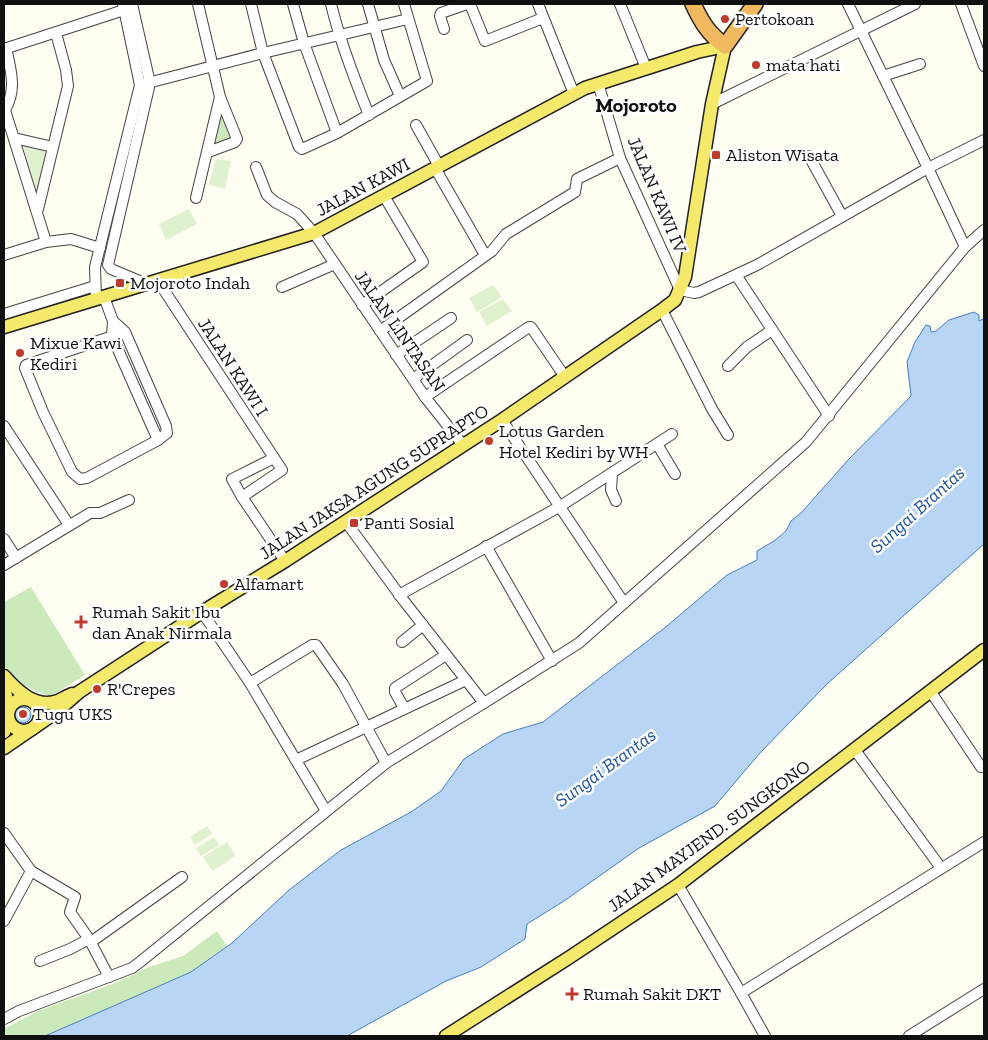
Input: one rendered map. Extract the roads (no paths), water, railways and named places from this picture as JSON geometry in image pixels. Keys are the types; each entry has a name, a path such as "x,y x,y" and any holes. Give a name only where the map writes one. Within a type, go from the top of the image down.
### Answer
{"highway":[{"path":"693,4 702,23 711,35 725,46 756,4"}],"main road":[{"name":"JALAN KAWI","path":"4,328 98,294 152,282 314,233 598,83 697,52 725,46"},
{"path":"680,290 685,277 712,104 725,46"},
{"name":"JALAN JAKSA AGUNG SUPRAPTO","path":"79,692 346,522 565,378 662,310 675,300 680,290"},
{"name":"JALAN MAYJEND. SUNGKONO","path":"446,1036 678,885 984,650"},
{"path":"4,676 38,706 40,714 38,722 33,728 25,731 16,729 10,723 7,715 4,687"},
{"path":"4,732 9,707 15,700 24,698 49,702 79,692"},
{"path":"4,748 69,702 79,692"}],"street":[{"path":"198,4 220,97 238,139 235,142 208,152"},
{"path":"251,4 263,52 301,149 337,133 427,80 404,4"},
{"path":"294,4 304,43 337,133"},
{"path":"331,4 351,72 369,115"},
{"path":"368,4 384,60 400,96"},
{"path":"444,29 440,16 441,13 469,4 486,41 543,18"},
{"path":"538,4 574,94"},
{"path":"620,4 646,68"},
{"path":"848,4 965,247"},
{"path":"712,104 913,4"},
{"path":"961,4 984,66"},
{"path":"46,242 4,109 10,102 13,76 5,49 56,33 126,6 145,84 108,263 109,267 152,282"},
{"path":"145,84 263,52 408,19"},
{"path":"37,210 68,86 66,70 56,33"},
{"path":"883,76 920,64"},
{"name":"JALAN KAWI IV","path":"598,83 620,158 680,290"},
{"path":"125,332 26,365 25,368 39,404 72,472 80,479 87,478 158,440 166,435 168,431 125,332 113,321 98,294 95,267 145,84"},
{"path":"196,198 220,97"},
{"path":"416,125 485,256"},
{"path":"14,138 53,147"},
{"path":"680,290 694,293 699,292 736,275 928,168 984,140"},
{"path":"809,156 842,216"},
{"path":"380,331 496,248 506,234 575,192 577,179 620,158"},
{"name":"JALAN LINTASAN","path":"256,167 267,195 275,202 297,214 314,233 413,380 463,445"},
{"path":"362,305 424,262 384,196"},
{"path":"106,223 117,225"},
{"path":"4,1019 19,1011 132,968 324,808 386,762 552,661 579,642 806,442 965,247 984,230"},
{"path":"4,255 46,242 71,239 100,248"},
{"path":"282,287 335,264"},
{"path":"736,275 829,416"},
{"name":"JALAN KAWI I","path":"152,282 282,471 242,497"},
{"path":"4,314 98,294"},
{"path":"662,310 712,409 728,435"},
{"path":"396,355 451,318"},
{"path":"113,321 112,336 158,440"},
{"path":"425,397 529,327 565,378"},
{"path":"728,366 747,347 772,330"},
{"path":"413,380 467,340"},
{"path":"502,420 624,603"},
{"path":"4,426 69,525"},
{"path":"399,595 559,507 672,434"},
{"path":"657,444 675,474"},
{"path":"274,458 232,479 285,561"},
{"path":"612,473 611,490 616,502"},
{"path":"4,565 90,513 100,514 129,500"},
{"path":"346,522 399,595 484,703"},
{"path":"4,539 16,558"},
{"path":"486,546 552,661"},
{"path":"202,612 250,683 324,808"},
{"path":"402,642 423,625"},
{"path":"250,683 316,645 343,684 386,762"},
{"path":"404,708 395,692 395,688 446,655"},
{"path":"296,760 466,680"},
{"path":"931,692 981,767"},
{"path":"854,750 941,868"},
{"path":"4,833 31,871 75,897 70,912 90,940 109,977"},
{"path":"741,993 984,842"},
{"path":"4,921 31,871"},
{"path":"40,961 90,940 182,877"},
{"path":"678,885 765,1036"},
{"path":"910,1036 984,989"}],"water":[{"name":"Sungai Brantas","path":"974,312 979,315 979,321 983,319 984,315 984,544 827,684 759,754 715,806 639,848 564,901 527,924 525,939 481,967 446,981 347,1036 45,1036 191,972 232,943 289,890 341,850 411,812 441,791 464,759 503,734 543,722 667,626 727,575 757,560 757,551 786,531 791,521 802,512 848,460 911,396 907,362 915,342 926,325 930,326 931,332 936,331 949,320"},
{"path":"23,707 29,709 31,715 29,721 23,723 17,721 15,715 17,709"}],"place":[{"name":"Pertokoan","path":"725,19"},
{"name":"mata hati","path":"756,65"},
{"name":"Aliston Wisata","path":"716,155"},
{"name":"Mojoroto Indah","path":"120,283"},
{"name":"Mixue Kawi Kediri","path":"20,353"},
{"name":"Lotus Garden Hotel Kediri by WH","path":"489,441"},
{"name":"Panti Sosial","path":"354,523"},
{"name":"Alfamart","path":"224,584"},
{"name":"Rumah Sakit Ibu dan Anak Nirmala","path":"81,622"},
{"name":"R'Crepes","path":"97,689"},
{"name":"Tugu UKS","path":"23,714"},
{"name":"Rumah Sakit DKT","path":"572,994"}],"district":[{"name":"Mojoroto","path":"636,105"}]}
